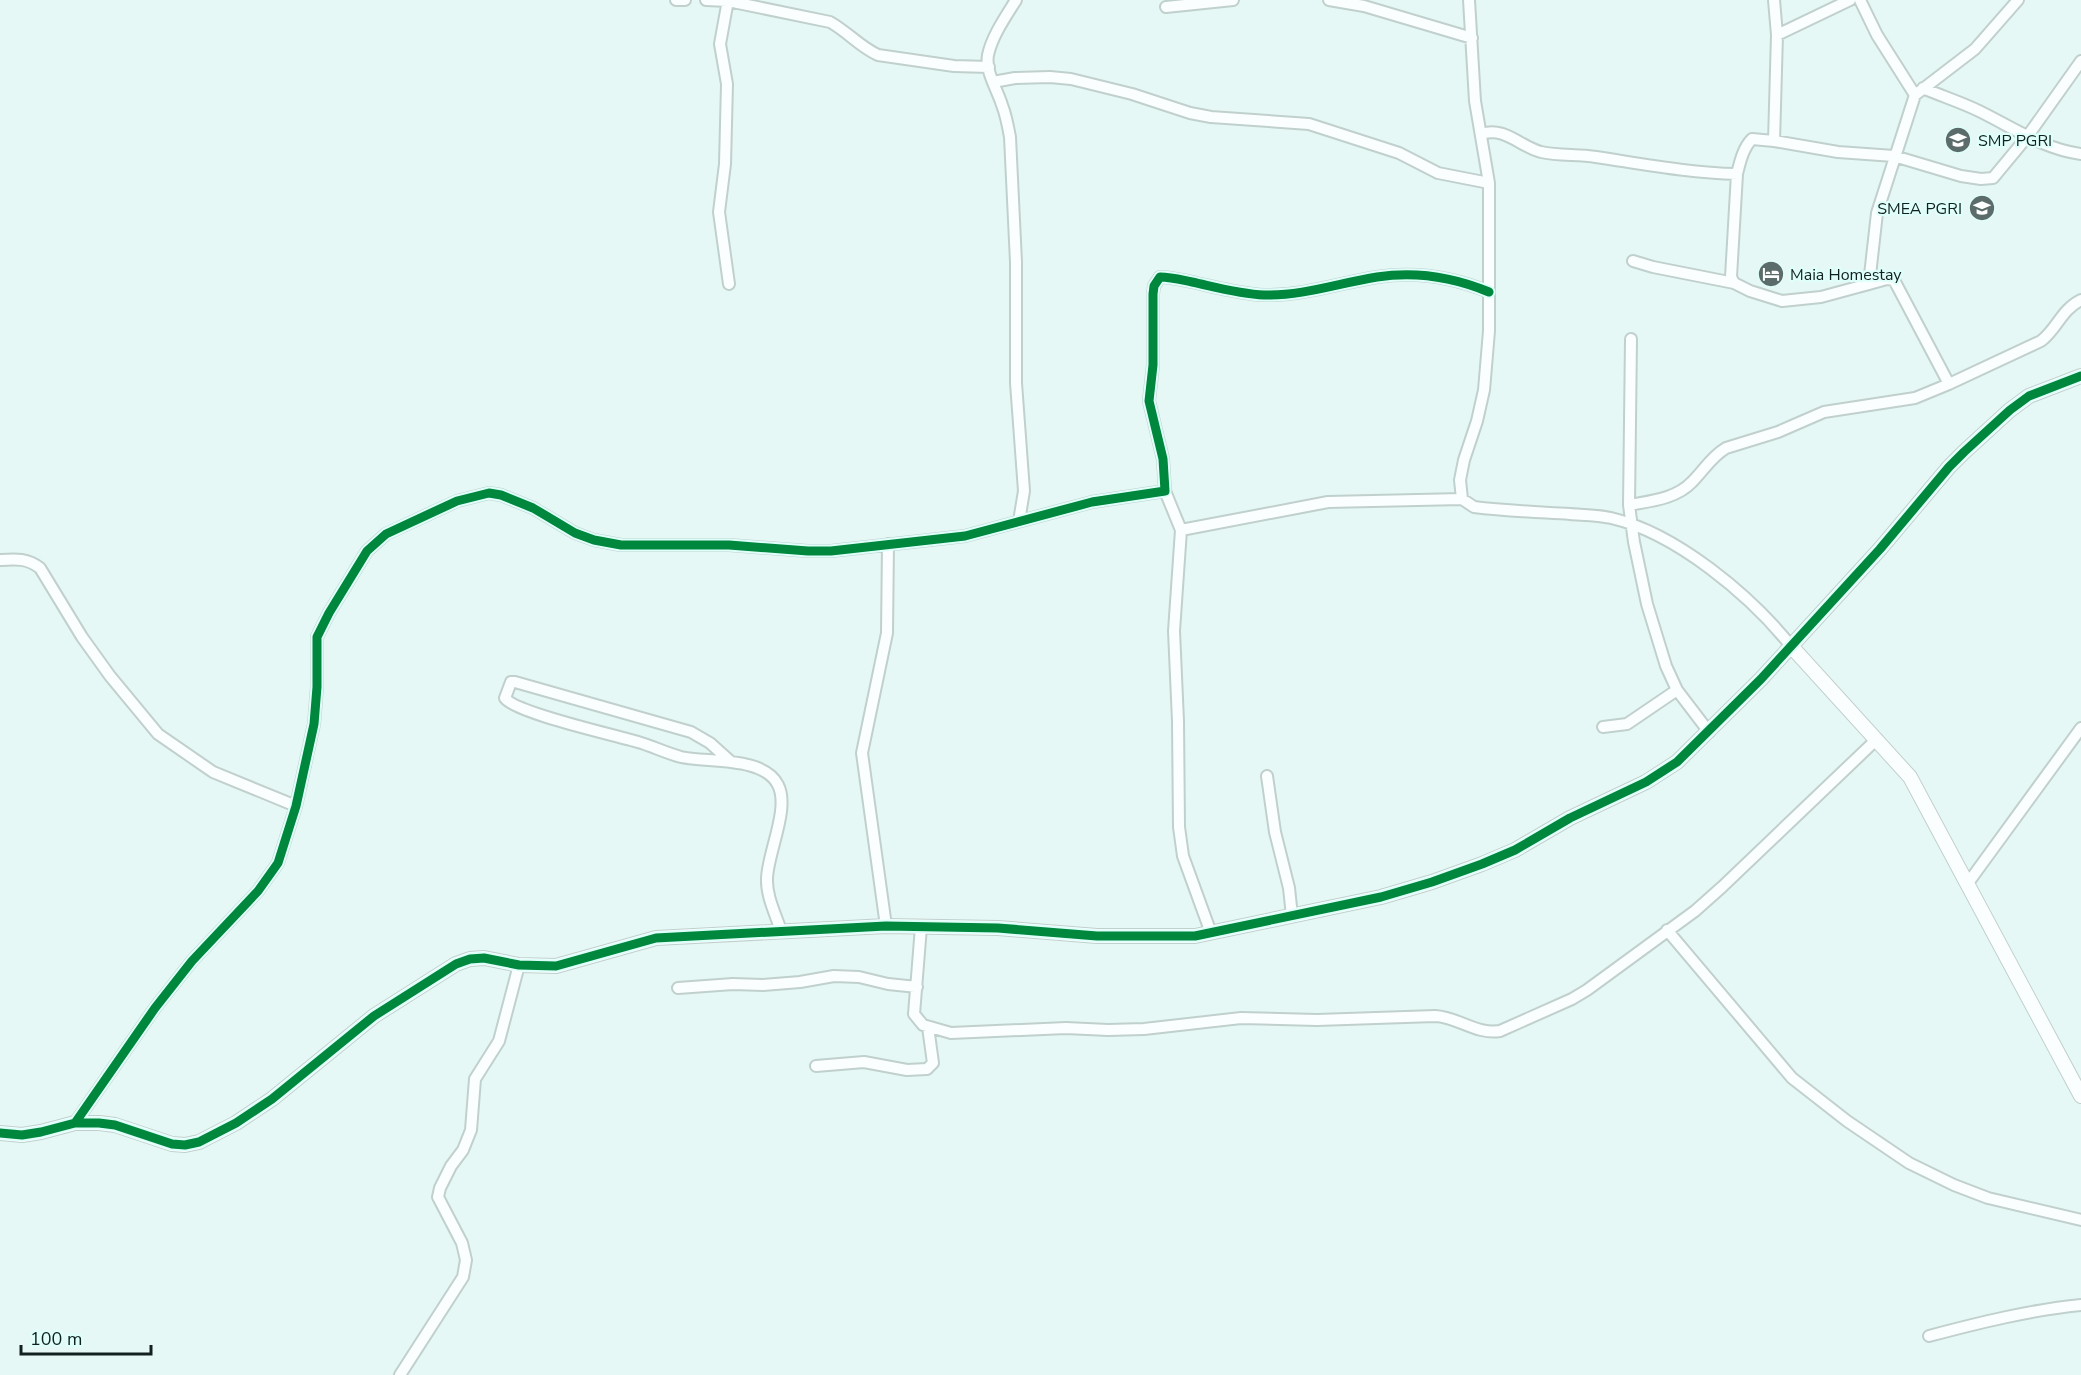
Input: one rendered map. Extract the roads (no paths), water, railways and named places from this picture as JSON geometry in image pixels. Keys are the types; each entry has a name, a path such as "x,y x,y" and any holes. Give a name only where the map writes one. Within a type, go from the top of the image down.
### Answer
{"street":[{"path":"676,0 685,0"},
{"path":"706,0 728,0 831,22 867,50 878,55 954,66 989,68"},
{"path":"728,0 720,44 727,84 725,164 719,212 729,284"},
{"path":"1016,0 991,48 988,62 1007,121 1010,144 1016,262 1016,383 1024,491 1019,521"},
{"path":"1166,7 1233,0"},
{"path":"1329,0 1364,6 1472,38"},
{"path":"1462,499 1460,480 1464,459 1478,421 1489,348 1489,183 1475,100 1469,0"},
{"path":"1774,0 1777,35 1774,141"},
{"path":"1777,35 1850,0"},
{"path":"1860,0 1877,35 1919,92 1970,106 2027,137 2064,151 2081,154"},
{"path":"1869,284 1877,213 1894,156 1919,92 1975,49 2011,2"},
{"path":"1734,283 1731,277 1731,266 1737,174 1749,142 1758,138 1838,152 1894,156 1952,174 1989,179 1996,177 2081,61"},
{"path":"993,82 1015,78 1071,79 1211,117 1309,124 1399,153 1438,173 1489,183"},
{"path":"1482,134 1494,131 1513,138 1532,149 1551,154 1585,155 1696,172 1737,174"},
{"path":"1633,261 1734,283 1750,291 1782,301 1814,299 1887,279 1894,280 1949,384"},
{"path":"1211,933 1183,856 1179,828 1174,631 1181,530 1165,491 1163,459 1149,401 1153,365 1153,294 1158,278 1165,277 1263,295 1312,291 1374,278 1406,275 1444,277 1465,282 1489,292"},
{"path":"1629,505 1679,492 1692,482 1711,459 1726,448 1778,432 1833,410 1915,398 1949,384 2040,341 2050,333 2062,315 2081,300"},
{"path":"1631,339 1629,505 1652,626 1677,690 1709,732"},
{"path":"0,1133 22,1135 75,1123 99,1123 115,1125 172,1144 185,1145 199,1142 272,1099 375,1016 456,964 470,959 484,958 519,965 556,966 656,938 885,926 998,928 1097,936 1172,937 1211,933 1292,916 1392,894 1432,882 1507,854 1570,818 1646,782 1677,762 1791,646 1969,447 2029,396 2081,376"},
{"path":"75,1123 155,1008 192,961 258,891 278,863 296,806 314,724 317,637 367,551 386,534 436,510 478,494 489,493 501,495 533,508 575,533 594,540 621,545 729,545 820,551 965,536 1092,502 1165,491"},
{"path":"1181,530 1328,502 1462,499 1474,507 1604,516 1632,524 1687,552 1767,619 1910,777 2081,1096"},
{"path":"885,926 862,753 887,633 888,544"},
{"path":"0,560 22,559 33,562 40,568 82,637 110,676 158,734 213,772 296,806"},
{"path":"730,761 710,743 691,732 659,722 515,682 511,682 506,693 505,698 510,704 553,718 681,757 711,762 730,761 770,775 779,786 781,806 767,876 768,890 781,931"},
{"path":"1603,728 1627,724 1677,690"},
{"path":"1968,883 2081,728"},
{"path":"921,927 914,1014 928,1028 951,1033 1066,1028 1144,1029 1241,1018 1317,1020 1435,1016 1495,1032 1580,995 1695,910 1877,739"},
{"path":"1267,776 1275,832 1289,888 1292,916"},
{"path":"1667,930 1792,1078 1847,1121 1909,1163 1954,1185 1988,1198 2081,1220"},
{"path":"400,1375 463,1277 466,1260 462,1243 438,1197 440,1188 463,1150 471,1130 475,1079 499,1041 519,965"},
{"path":"678,988 732,984 763,985 834,976 859,977 888,984 917,987"},
{"path":"816,1066 864,1062 908,1070 927,1069 933,1063 928,1028"},
{"path":"1929,1336 2047,1310 2081,1305"}],"place":[{"name":"SMP PGRI","path":"1958,140"},
{"name":"SMEA PGRI","path":"1982,208"},
{"name":"Maia Homestay","path":"1771,274"}]}
